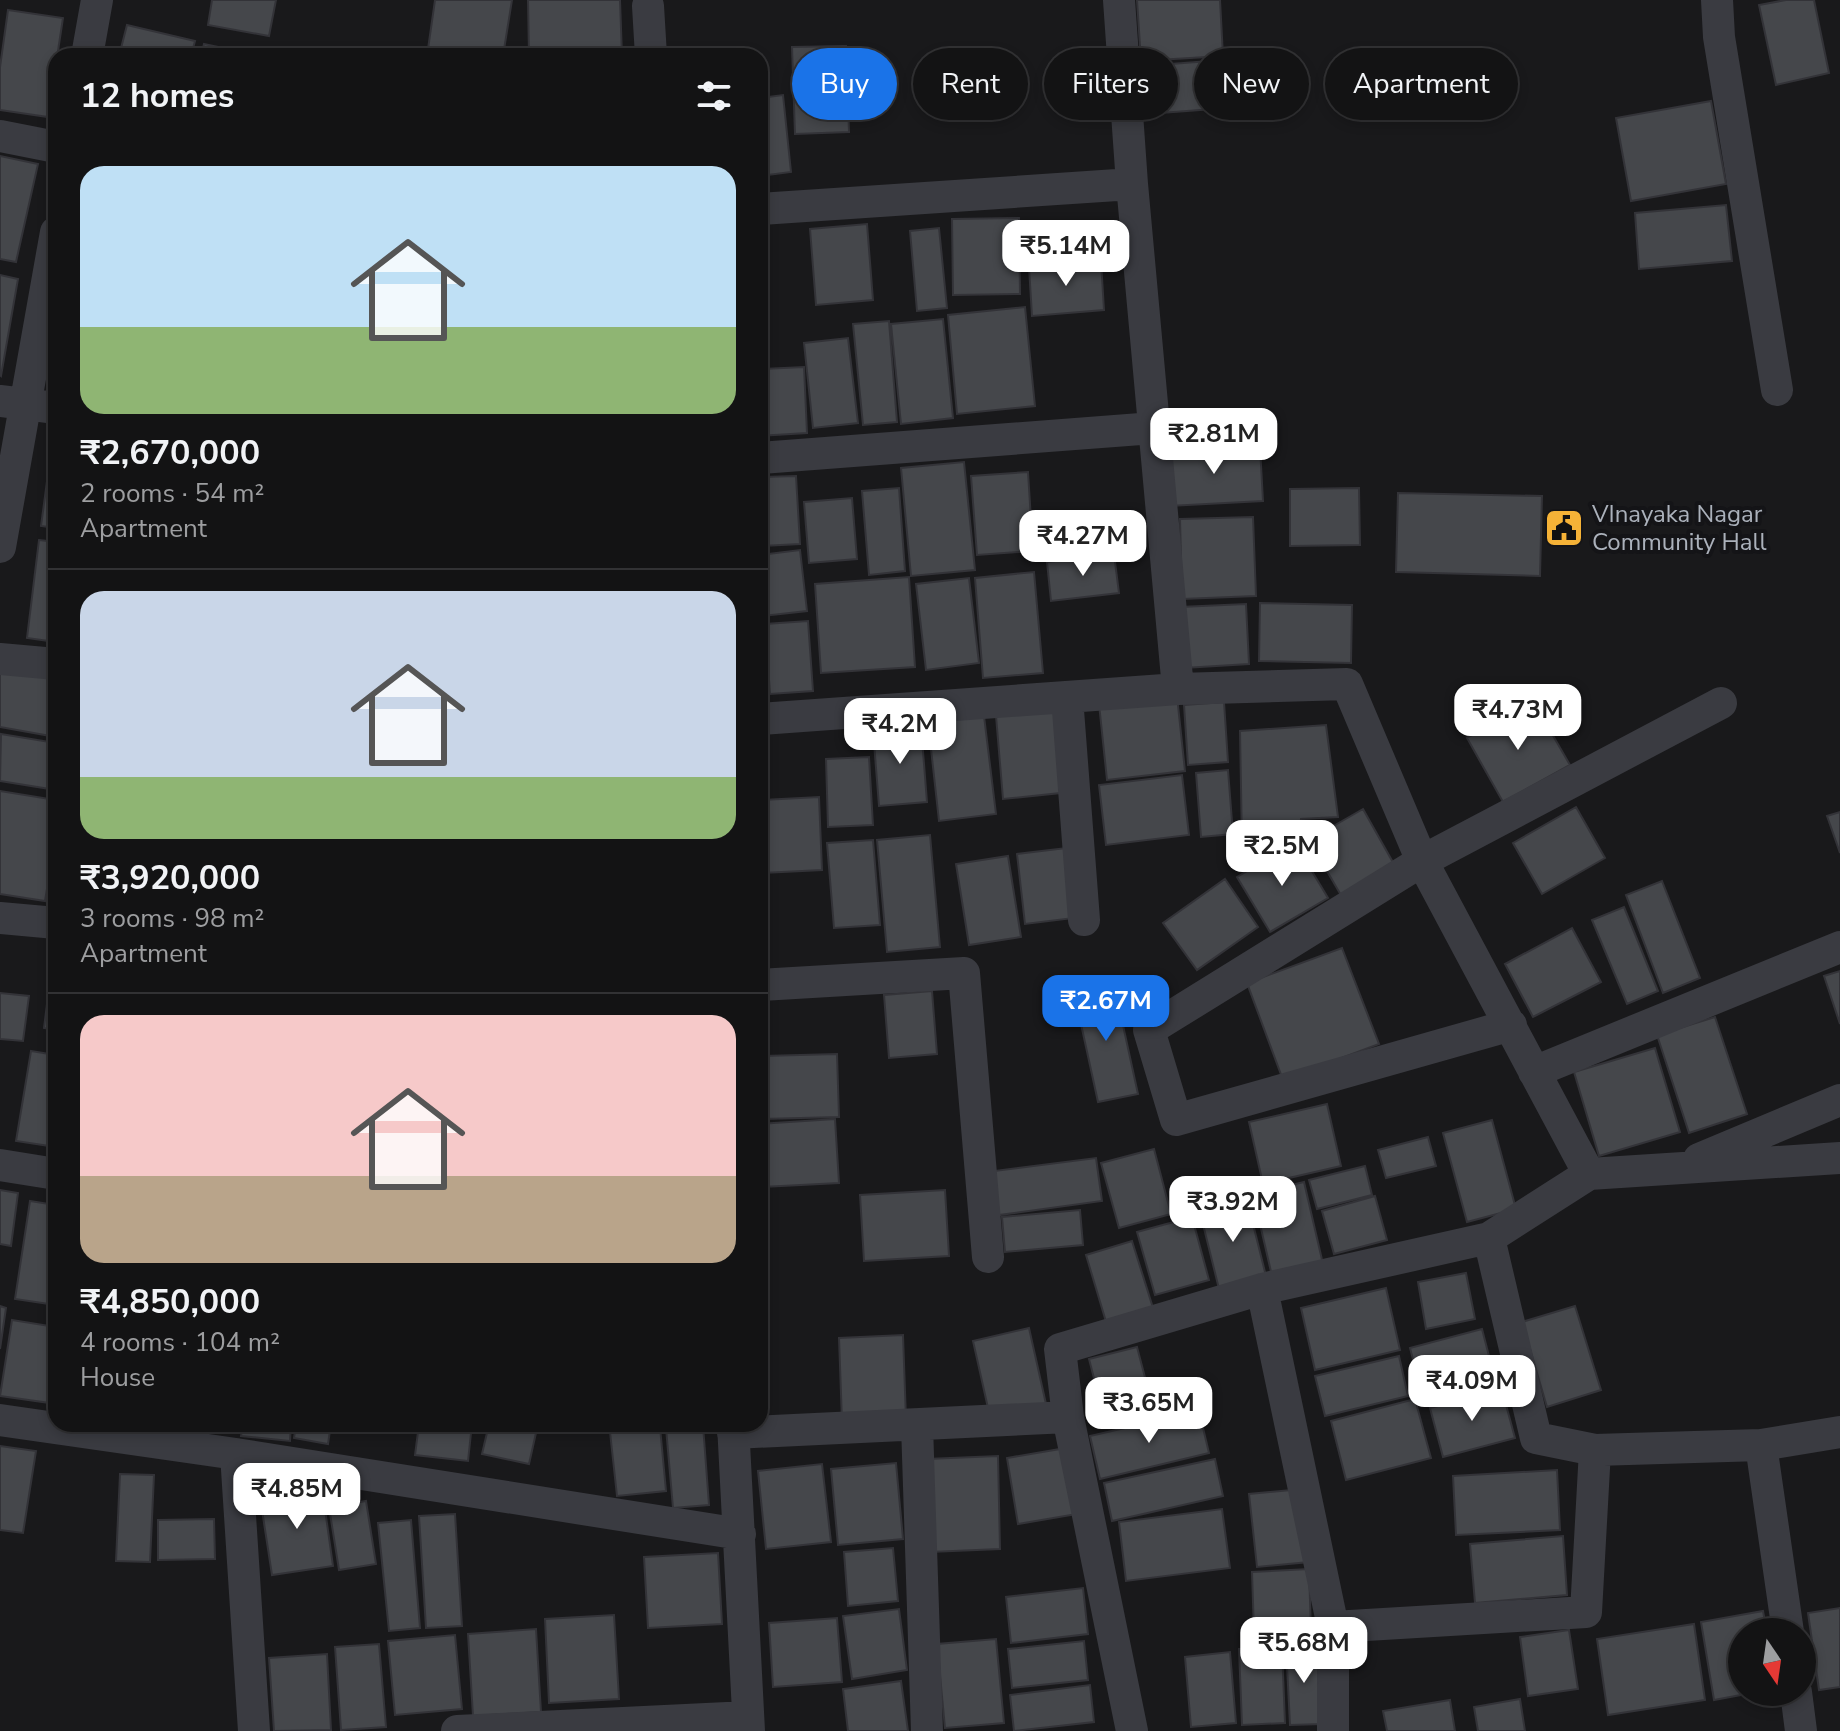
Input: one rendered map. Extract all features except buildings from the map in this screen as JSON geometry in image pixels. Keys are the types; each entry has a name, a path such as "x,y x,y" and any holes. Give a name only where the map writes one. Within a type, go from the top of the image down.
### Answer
{"street":[{"path":"88,48 97,0"},
{"path":"1119,0 1132,184 1178,689"},
{"path":"1717,0 1719,37 1777,390"},
{"path":"648,6 651,48"},
{"path":"0,136 48,145"},
{"path":"768,208 1132,184"},
{"path":"0,547 48,280"},
{"path":"768,457 1154,428"},
{"path":"0,659 48,663"},
{"path":"768,718 1178,689 1347,684 1422,861 1589,1174"},
{"path":"1067,697 1084,920"},
{"path":"1511,1025 1176,1120 1149,1030 1422,861 1721,703"},
{"path":"0,918 48,922"},
{"path":"1534,1072 1840,947"},
{"path":"768,985 964,973 988,1257"},
{"path":"1675,1169 1840,1100"},
{"path":"1132,1731 1068,1417 1060,1349 1262,1289 1489,1238 1589,1174 1840,1158"},
{"path":"0,1165 48,1173"},
{"path":"1489,1238 1536,1438 1595,1450 1761,1445 1840,1432"},
{"path":"1262,1289 1333,1627 1333,1731"},
{"path":"768,1428 1068,1417"},
{"path":"0,1420 48,1427"},
{"path":"917,1425 927,1731"},
{"path":"83,1432 740,1534"},
{"path":"457,1731 748,1724 733,1432"},
{"path":"1761,1445 1786,1618"},
{"path":"1333,1627 1586,1612 1595,1450"},
{"path":"236,1454 254,1731"},
{"path":"1798,1706 1801,1731"}],"place":[{"name":"VInayaka Nagar Community Hall","path":"1564,528"}]}
